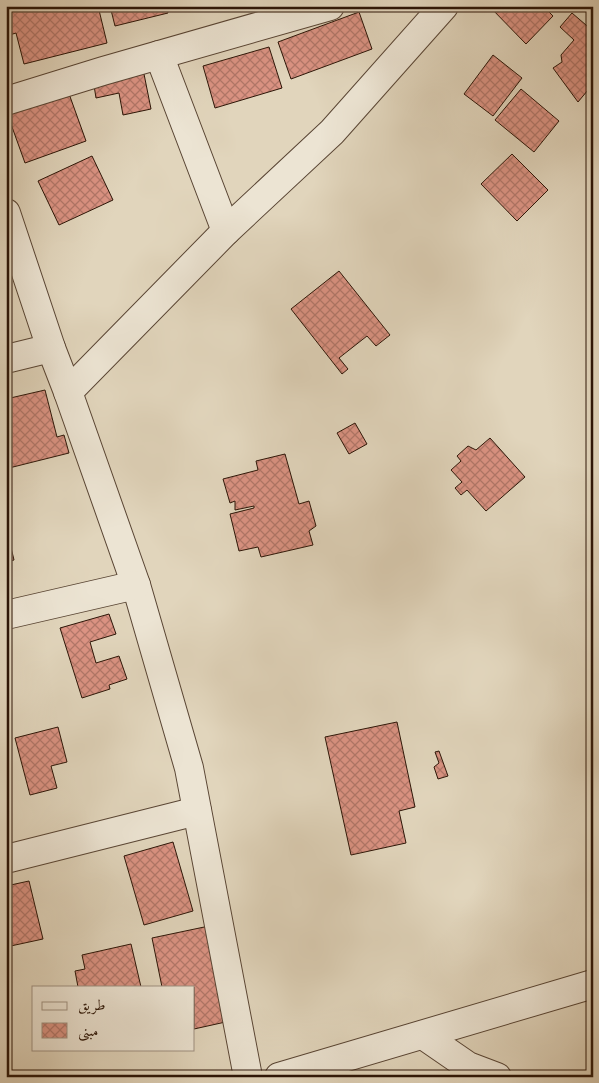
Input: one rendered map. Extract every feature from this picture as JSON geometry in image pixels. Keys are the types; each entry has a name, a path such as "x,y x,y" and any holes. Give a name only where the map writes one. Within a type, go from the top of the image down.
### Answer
{"street":[{"path":"6,101 330,6"},
{"path":"68,392 226,231 332,132 431,13"},
{"path":"159,55 226,231"},
{"path":"6,213 51,348 136,585 189,768 248,1077"},
{"path":"6,359 51,348"},
{"path":"6,615 136,585"},
{"path":"6,859 197,811"},
{"path":"279,1077 593,984"},
{"path":"423,1035 466,1071 497,1077"}],"building":[{"path":"6,6 98,6 107,43 24,64 16,33 6,36"},
{"path":"110,6 166,6 168,13 115,26"},
{"path":"489,6 543,6 553,16 526,44"},
{"path":"359,12 372,49 291,79 278,42"},
{"path":"572,13 593,31 593,84 578,102 553,68 562,62 561,55 574,40 560,27"},
{"path":"269,47 282,88 215,108 203,66"},
{"path":"493,55 522,78 493,116 464,94"},
{"path":"143,69 151,109 123,115 119,93 96,98 93,79"},
{"path":"521,89 559,121 534,152 495,120"},
{"path":"68,91 86,141 25,163 7,113"},
{"path":"512,154 548,190 517,221 481,184"},
{"path":"92,156 113,200 59,225 38,181"},
{"path":"339,271 390,335 376,346 367,336 339,358 348,369 342,374 291,309"},
{"path":"45,390 57,437 64,435 69,453 9,468 6,459 6,399"},
{"path":"355,423 367,444 349,454 337,433"},
{"path":"490,438 525,477 486,511 467,490 461,495 455,488 462,482 451,470 461,461 457,456 468,446 476,450"},
{"path":"285,454 299,504 309,501 316,526 309,531 313,545 261,557 258,547 239,551 230,514 254,508 254,506 235,510 235,501 230,503 223,479 258,470 256,461"},
{"path":"6,527 14,560 6,562"},
{"path":"109,614 116,634 90,642 96,663 119,656 127,679 109,685 110,689 82,698 60,628"},
{"path":"397,722 415,807 399,811 406,843 351,855 325,737"},
{"path":"58,727 67,762 51,766 57,788 30,795 15,738"},
{"path":"439,751 448,776 438,779 434,767 439,763 435,752"},
{"path":"173,842 193,911 144,925 124,856"},
{"path":"29,881 43,939 6,947 6,886"},
{"path":"209,926 230,1021 195,1029 195,986 162,986 152,938"},
{"path":"131,944 141,986 78,986 75,971 85,969 82,955"}]}
